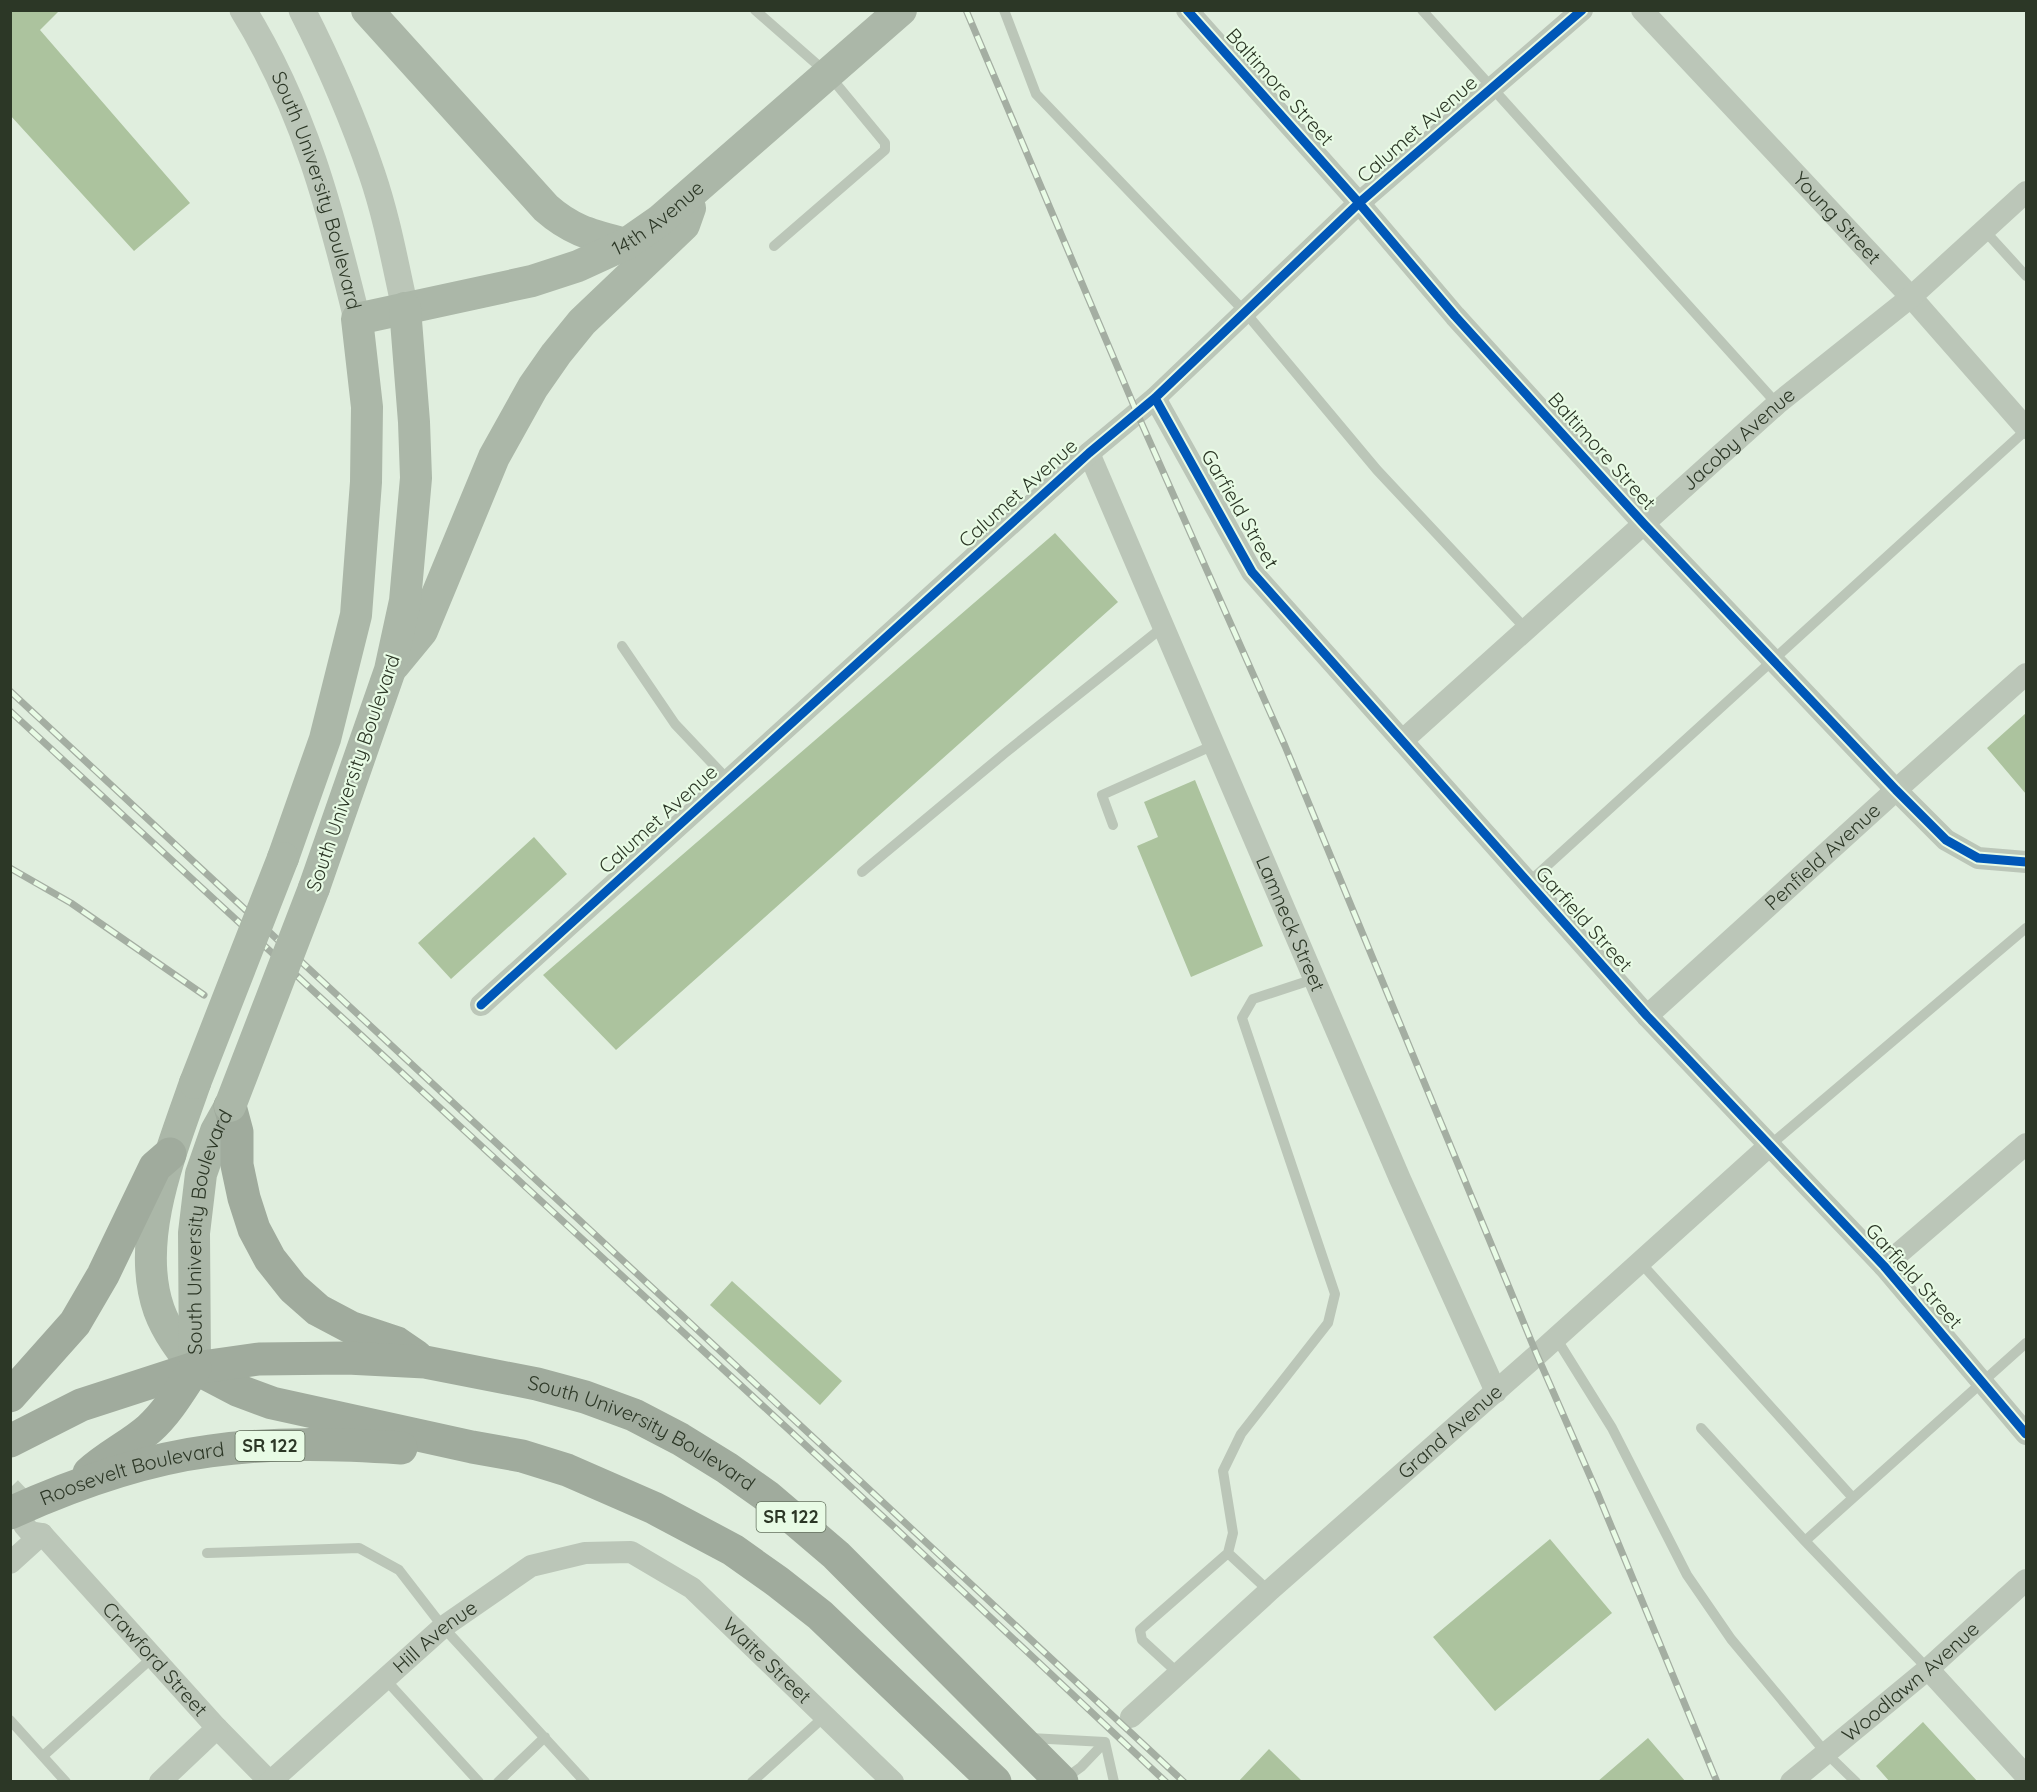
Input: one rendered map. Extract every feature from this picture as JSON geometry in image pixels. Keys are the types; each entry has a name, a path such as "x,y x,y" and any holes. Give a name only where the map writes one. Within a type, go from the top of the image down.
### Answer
{"main road":[{"path":"367,10 546,208 562,222 577,230 626,244"},
{"name":"14th Avenue","path":"357,319 532,281 578,266 626,244 658,221 901,10"},
{"path":"390,670 422,631 494,457 533,387 555,354 582,322 684,225 696,188"},
{"name":"South University Boulevard","path":"195,1368 195,1233 201,1174 216,1131 230,1106 314,888 390,670 405,601 416,478 405,308"},
{"name":"South University Boulevard","path":"195,1368 170,1333 159,1309 151,1276 152,1232 170,1154 195,1083 283,858 324,740 356,615 366,482 366,418 357,319"},
{"path":"230,1106 237,1132 237,1165 244,1198 254,1229 270,1259 293,1288 318,1310 352,1328 397,1343 425,1362"},
{"path":"10,1396 75,1323 103,1275 155,1167 170,1154"},
{"name":"SR 122","path":"10,1441 81,1405 195,1368 258,1359 347,1358 425,1362"},
{"name":"South University Boulevard","path":"425,1362 528,1382 585,1397 634,1415 680,1438 727,1468 768,1497 836,1555 1061,1781"},
{"path":"74,1487 100,1462 150,1429 174,1402 195,1368 237,1390 272,1403 472,1447"},
{"name":"Roosevelt Boulevard","path":"28,1522 74,1487 117,1471 210,1451 333,1444 415,1449 472,1447"},
{"name":"SR 122","path":"472,1447 522,1456 567,1470 654,1508 733,1550 820,1615 995,1782"}],"street":[{"name":"South University Boulevard","path":"243,10 263,45 307,140 338,239 357,319"},
{"name":"South University Boulevard","path":"302,10 329,63 373,176 392,244 405,308"},
{"name":"Baltimore Street","path":"1187,10 1359,203 1455,316 1644,524 1896,790 1946,840 1978,858 2026,862"},
{"name":"Calumet Avenue","path":"481,1005 1089,453 1155,398 1359,203 1582,10"},
{"name":"Young Street","path":"1642,10 1911,297 2026,429"},
{"name":"Jacoby Avenue","path":"1402,741 1778,404 1911,297 2026,192"},
{"name":"Garfield Street","path":"1155,398 1252,572 1647,1016 1884,1266 2026,1434"},
{"name":"Lamneck Street","path":"1089,453 1400,1179 1496,1392"},
{"name":"Penfield Avenue","path":"1647,1016 2026,675"},
{"path":"1884,1266 2026,1144"},
{"name":"Grand Avenue","path":"1131,1717 1269,1591 1496,1392 1769,1146"},
{"name":"Roosevelt Boulevard","path":"10,1563 28,1522"},
{"name":"Crawford Street","path":"28,1522 217,1728 270,1782"},
{"name":"Hill Avenue","path":"270,1782 443,1627 531,1566 585,1553 631,1552"},
{"name":"Waite Street","path":"631,1552 692,1588 893,1782"},
{"name":"Woodlawn Avenue","path":"1791,1782 1928,1669 2026,1580"},
{"path":"1928,1669 2026,1776"},
{"path":"160,1782 217,1728"}],"lane":[{"path":"755,10 828,74 885,143 885,150 774,246"},
{"path":"1004,10 1036,94 1245,312 1377,470 1526,629"},
{"path":"1422,10 1778,404"},
{"path":"1985,231 2026,276"},
{"path":"1528,883 2026,429"},
{"path":"862,872 1005,753 1163,627"},
{"path":"622,646 675,724 728,780"},
{"path":"1113,825 1102,795 1214,745"},
{"path":"1769,1146 2026,928"},
{"path":"1179,1674 1142,1640 1140,1630 1227,1553 1233,1533 1223,1471 1241,1434 1328,1323 1335,1294 1242,1018 1253,999 1314,979"},
{"path":"1640,1262 1853,1498"},
{"path":"1556,1338 1612,1428 1687,1575 1731,1639 1826,1753 1856,1782"},
{"path":"1805,1541 2026,1343"},
{"path":"1701,1428 1928,1669"},
{"path":"207,1553 359,1548 399,1570 443,1627 585,1782"},
{"path":"1227,1553 1269,1591"},
{"path":"43,1756 154,1657"},
{"path":"385,1678 479,1782"},
{"path":"752,1782 825,1716"},
{"path":"10,1720 66,1782"},
{"path":"10,1738 20,1730"},
{"path":"498,1782 545,1737"},
{"path":"1018,1737 1104,1742"},
{"path":"1061,1781 1081,1767 1104,1742"},
{"path":"1104,1742 1114,1782"}],"building":[{"path":"10,10 60,10 40,30 190,203 134,251 10,115"},
{"path":"1055,533 1118,602 616,1050 543,975"},
{"path":"2026,713 2026,794 1987,748"},
{"path":"1195,780 1263,946 1191,977 1137,846 1158,837 1144,802"},
{"path":"534,837 567,874 451,979 418,943"},
{"path":"732,1281 842,1381 820,1405 710,1305"},
{"path":"1550,1539 1612,1613 1495,1711 1433,1637"},
{"path":"1923,1722 1978,1782 1890,1782 1876,1766"},
{"path":"1648,1738 1686,1782 1597,1782"},
{"path":"1269,1749 1303,1782 1238,1782"}],"tunnel":[{"path":"10,1488 36,1515"}],"railway":[{"path":"966,10 1137,413 1285,746 1717,1782"},
{"path":"10,691 1184,1782"},
{"path":"10,711 892,1525 1166,1782"},
{"path":"10,868 71,903 204,995"}],"cycle path":[{"path":"1187,10 1359,203 1455,316 1644,524 1896,790 1946,840 1978,858 2026,862"},
{"path":"481,1005 1089,453 1155,398 1359,203 1582,10"},
{"path":"1155,398 1252,572 1647,1016 1884,1266 2026,1434"}]}
